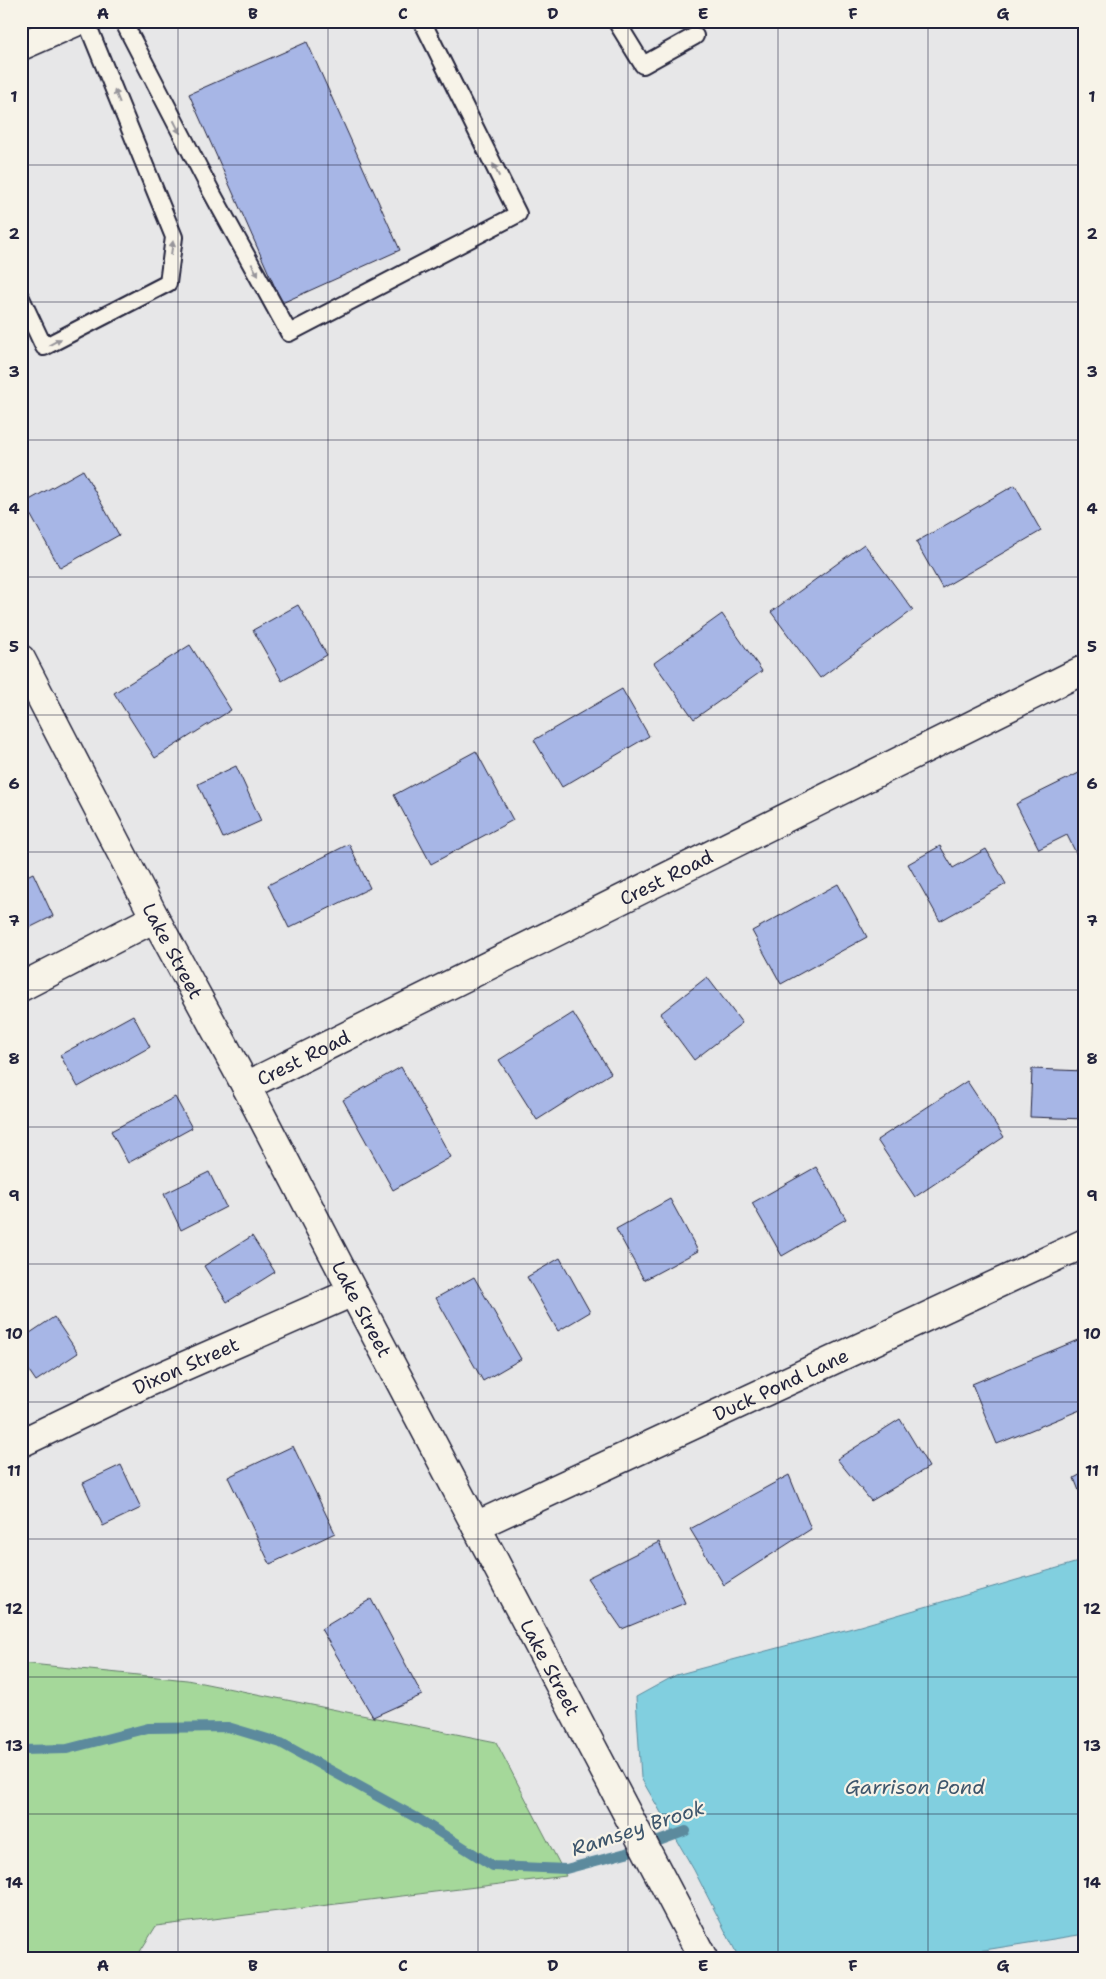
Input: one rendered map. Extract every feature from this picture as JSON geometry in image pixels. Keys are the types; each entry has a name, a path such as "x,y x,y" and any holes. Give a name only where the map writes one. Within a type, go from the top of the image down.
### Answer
{"street":[{"path":"21,46 78,21"},
{"name":"Lake Street","path":"21,659 703,1958"},
{"name":"Crest Road","path":"246,1086 1085,669"},
{"path":"21,987 156,918"},
{"name":"Duck Pond Lane","path":"476,1526 1085,1243"},
{"name":"Dixon Street","path":"21,1443 148,1382 353,1292"}],"lane":[{"path":"21,298 44,347 168,283 174,237 86,21"},
{"path":"123,21 212,193 289,333 518,214 422,21"},
{"path":"616,21 643,65 695,36"}],"green space":[{"path":"21,1663 187,1680 496,1742 566,1876 156,1926 136,1958 21,1958"}],"water":[{"name":"Garrison Pond","path":"1078,1562 1085,1565 1085,1934 934,1958 739,1958 694,1870 641,1778 636,1697 676,1675 860,1626"}],"building":[{"path":"627,21 643,21 632,28"},
{"path":"307,42 400,250 282,303 189,94"},
{"path":"83,470 119,535 60,568 24,503"},
{"path":"1015,485 1041,531 942,588 916,542"},
{"path":"864,544 913,610 820,678 771,612"},
{"path":"298,605 327,655 282,681 253,630"},
{"path":"722,614 762,671 694,719 654,663"},
{"path":"190,645 231,710 155,758 114,693"},
{"path":"622,689 649,736 562,787 534,740"},
{"path":"476,751 513,820 431,864 394,795"},
{"path":"236,766 261,821 223,838 198,784"},
{"path":"1081,772 1085,779 1085,871 1067,835 1039,849 1016,804"},
{"path":"349,844 370,888 289,928 268,885"},
{"path":"940,846 953,868 986,849 1006,884 940,921 908,864"},
{"path":"33,873 53,916 21,932 21,879"},
{"path":"838,884 867,937 781,984 752,931"},
{"path":"707,977 742,1023 694,1060 660,1014"},
{"path":"573,1013 611,1073 537,1120 499,1060"},
{"path":"133,1015 150,1047 78,1087 60,1055"},
{"path":"401,1067 451,1157 393,1190 343,1100"},
{"path":"1032,1069 1085,1071 1085,1119 1030,1117"},
{"path":"967,1081 1004,1137 915,1197 877,1140"},
{"path":"175,1097 192,1128 128,1163 111,1131"},
{"path":"816,1167 846,1219 782,1256 752,1203"},
{"path":"209,1172 226,1207 181,1230 164,1194"},
{"path":"670,1199 698,1251 644,1280 616,1229"},
{"path":"252,1236 275,1272 227,1302 204,1266"},
{"path":"560,1258 590,1312 558,1331 527,1277"},
{"path":"474,1277 521,1359 483,1381 436,1298"},
{"path":"54,1317 78,1353 36,1381 21,1359 21,1339"},
{"path":"1085,1337 1085,1408 997,1444 972,1384"},
{"path":"900,1419 929,1467 871,1501 837,1459"},
{"path":"293,1446 335,1533 270,1564 228,1477"},
{"path":"121,1465 141,1508 103,1526 83,1483"},
{"path":"1085,1472 1085,1506 1074,1478"},
{"path":"789,1475 811,1529 724,1585 690,1529"},
{"path":"659,1542 685,1603 622,1629 587,1578"},
{"path":"371,1599 422,1695 373,1717 321,1629"}],"waterway":[{"name":"Ramsey Brook","path":"21,1750 67,1749 148,1728 228,1727 281,1743 417,1818 493,1866 566,1869 626,1853 686,1831"}]}
